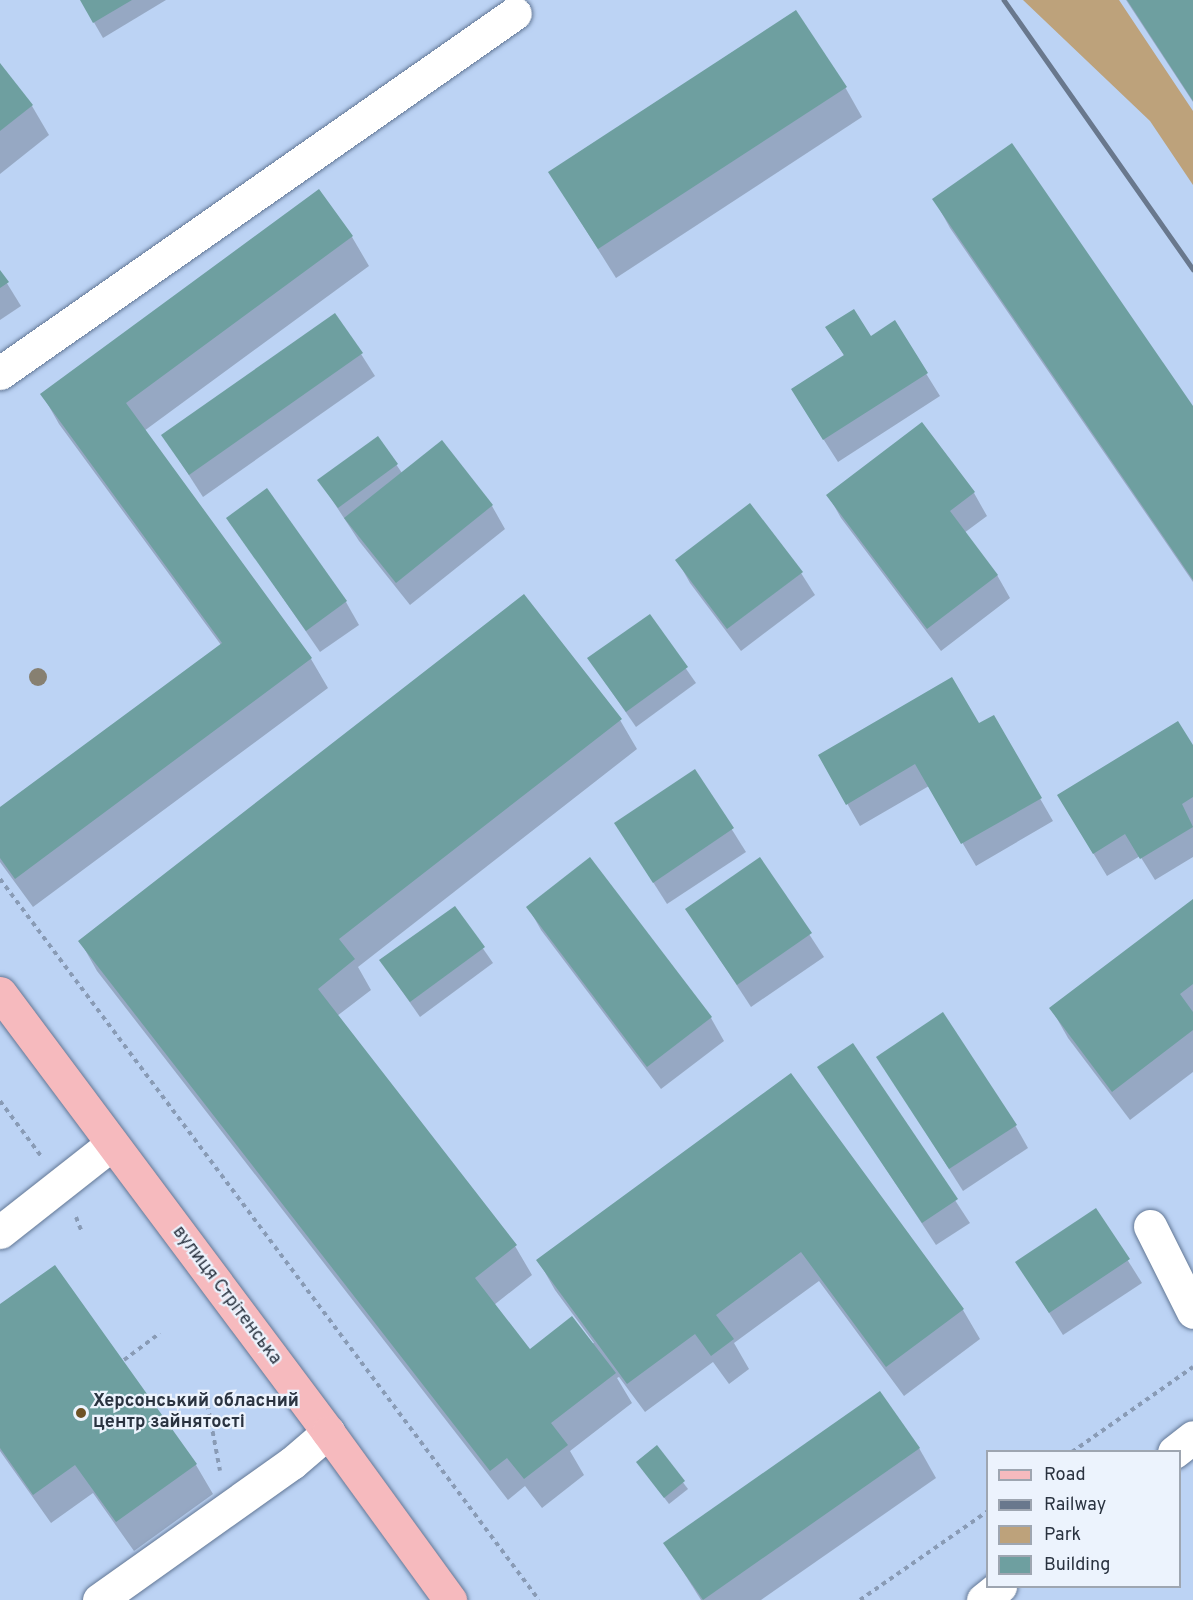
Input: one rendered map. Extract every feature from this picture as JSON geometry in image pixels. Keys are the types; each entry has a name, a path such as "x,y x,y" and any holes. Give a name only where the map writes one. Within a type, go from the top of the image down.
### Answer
{"main road":[{"name":"вулиця Стрітенська","path":"0,993 328,1432 450,1600"}],"street":[{"path":"0,373 515,13"},
{"path":"0,1232 112,1144"},
{"path":"1150,1226 1193,1312"},
{"path":"99,1600 292,1463 328,1432"},
{"path":"1177,1450 1193,1437"},
{"path":"983,1600 999,1588"}],"path":[{"path":"0,879 539,1600"},
{"path":"124,1360 160,1334"},
{"path":"1075,1450 1193,1367"},
{"path":"206,1396 221,1478"},
{"path":"860,1600 986,1511"}],"green space":[{"path":"1023,0 1119,0 1193,111 1193,185 1150,121"}],"building":[{"path":"80,0 132,0 93,23"},
{"path":"1127,0 1193,0 1193,101"},
{"path":"796,10 847,87 598,249 548,172"},
{"path":"0,63 33,105 0,131"},
{"path":"1012,143 1193,406 1193,580 932,199"},
{"path":"319,189 353,236 126,403 312,658 15,879 0,858 0,807 222,643 40,394"},
{"path":"0,270 9,282 0,288"},
{"path":"854,309 871,336 895,320 928,373 823,440 791,389 844,355 825,327"},
{"path":"335,313 363,353 189,475 161,435"},
{"path":"922,422 975,492 950,511 998,575 927,629 826,495"},
{"path":"378,436 398,464 338,508 317,480"},
{"path":"442,440 493,505 396,583 344,518"},
{"path":"267,488 347,601 306,631 226,518"},
{"path":"750,503 803,572 727,629 675,560"},
{"path":"524,594 622,719 339,939 355,959 318,989 517,1245 475,1278 530,1349 572,1316 616,1373 551,1423 568,1445 524,1479 507,1458 490,1471 78,941"},
{"path":"650,614 688,667 626,712 587,658"},
{"path":"952,677 979,723 994,715 1042,798 961,844 915,764 846,805 818,755"},
{"path":"1178,721 1193,745 1193,797 1182,804 1193,827 1140,859 1125,834 1093,854 1057,795"},
{"path":"695,769 734,828 653,883 614,823"},
{"path":"590,857 712,1017 647,1067 526,907"},
{"path":"760,857 812,933 737,985 685,909"},
{"path":"1193,899 1193,984 1180,994 1193,1012 1193,1030 1112,1092 1049,1008"},
{"path":"455,906 485,947 410,1002 379,960"},
{"path":"943,1012 1017,1125 949,1169 876,1057"},
{"path":"853,1043 958,1199 922,1223 817,1067"},
{"path":"791,1073 964,1309 886,1367 801,1252 716,1315 734,1339 711,1356 695,1334 627,1384 536,1260"},
{"path":"1096,1208 1130,1259 1049,1313 1015,1262"},
{"name":"Херсонський обласний центр зайнятості","path":"55,1265 197,1464 116,1522 75,1465 33,1495 0,1448 0,1304"},
{"path":"880,1391 920,1448 703,1600 663,1543"},
{"path":"657,1445 685,1481 664,1498 636,1462"}],"railway":[{"path":"1004,0 1193,269"}],"place":[{"name":"Херсонський обласний центр зайнятості","path":"81,1413"}]}
